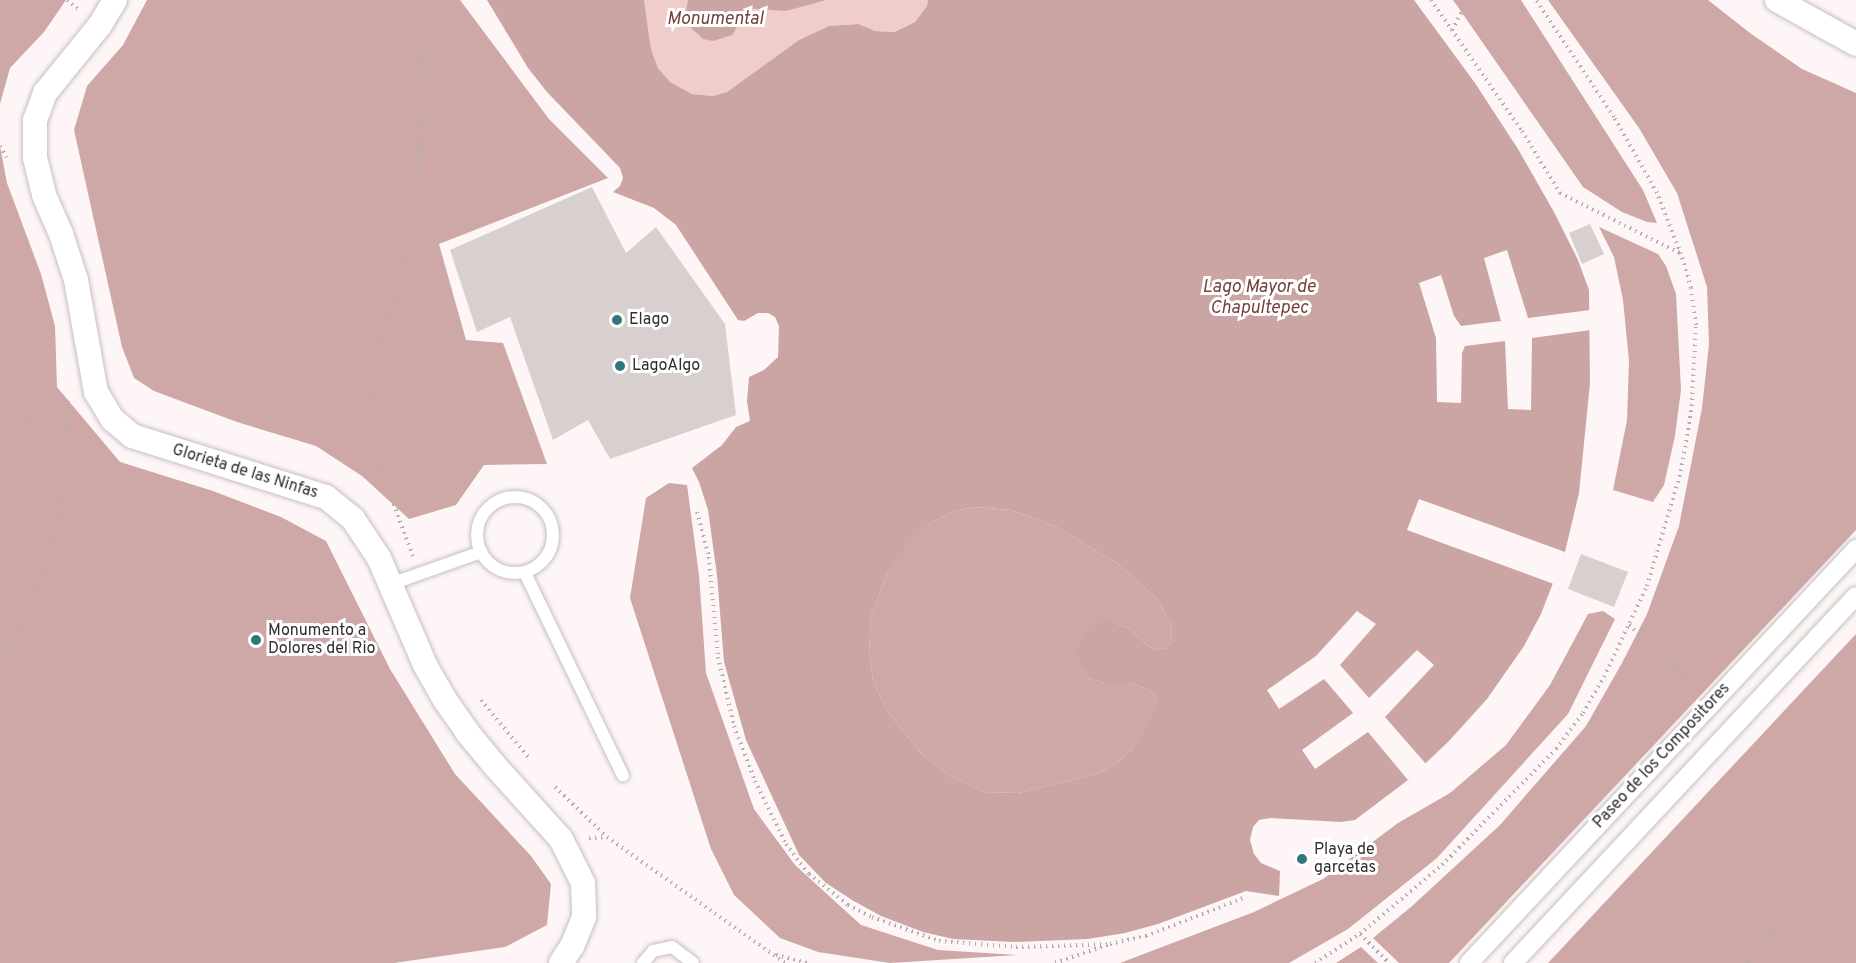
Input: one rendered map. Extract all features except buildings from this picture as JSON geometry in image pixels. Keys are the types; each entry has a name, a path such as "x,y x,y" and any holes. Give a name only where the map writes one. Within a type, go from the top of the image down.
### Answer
{"street":[{"name":"Glorieta de las Ninfas","path":"115,0 100,25 45,93 36,120 34,158 44,195 61,234 76,280 96,392 112,419 132,436 326,497 353,519 379,558 425,665 456,716 495,766 561,839 583,883 584,917 572,946 561,963"},
{"path":"1777,0 1856,44"},
{"name":"Paseo de los Compositores","path":"1469,963 1856,549"},
{"name":"Paseo de los Compositores","path":"1513,963 1856,596"}],"lane":[{"path":"509,495 523,496 540,504 549,518 552,540 542,562 525,573 512,574 500,571 489,563 481,552 478,526 484,512 495,501 509,495"},
{"path":"391,584 481,552"},
{"path":"525,573 623,776"},
{"path":"643,963 653,951 672,948 693,963"}],"path":[{"path":"382,0 426,73"},
{"path":"419,574 376,457 370,406 375,354 406,264 426,73 424,0"},
{"path":"1431,0 1522,131 1560,194 1681,254"},
{"path":"1452,30 1468,0"},
{"path":"1315,963 1360,934 1442,865 1556,749 1583,713 1629,625 1647,586 1670,516 1692,406 1696,325 1691,288 1681,254 1657,194 1619,127 1536,0"},
{"path":"0,666 15,642 44,572 61,516 68,393"},
{"path":"0,416 66,430"},
{"path":"697,512 709,557 718,657 734,726 755,781 786,844 809,874 848,905 872,917 939,941 1016,947 1110,944"},
{"path":"1629,625 1712,703"},
{"path":"477,694 536,767"},
{"path":"551,783 607,837 785,963"},
{"path":"561,839 607,837"},
{"path":"1747,963 1774,932 1826,885 1856,865"},
{"path":"1054,963 1110,944 1146,936 1246,897"},
{"path":"1360,934 1389,963"},
{"path":"776,955 809,963"}],"shaded area":[{"path":"0,0 66,0 44,32 10,68 0,104"},
{"path":"147,0 460,0 549,119 608,178 439,244 466,340 503,343 547,464 484,465 456,505 409,519 362,476 316,446 237,422 154,391 134,378 122,347 74,130 87,86 123,45"},
{"path":"644,0 928,0 927,6 915,22 893,32 875,31 857,24 829,26 799,40 727,92 713,96 692,94 670,82 658,68 651,49"},
{"path":"1453,0 1521,0 1643,190 1657,223 1647,222 1622,212 1583,187"},
{"path":"1548,0 1708,0 1802,69 1856,93 1856,530 1449,963 1399,963 1373,938 1411,907 1500,825 1586,726 1622,663 1647,614 1679,526 1702,408 1709,344 1707,287 1677,193 1639,128"},
{"path":"0,146 7,183 41,274 55,326 57,387 120,462 213,491 281,517 326,541 390,669 455,774 531,856 551,884 547,925 505,947 394,963 0,963"},
{"path":"1599,227 1658,254 1666,266 1676,294 1681,390 1675,436 1664,485 1653,502 1613,490 1627,420 1629,361 1623,300 1614,257"},
{"path":"669,483 687,485 699,575 706,673 754,809 795,865 861,925 938,950 1017,955 890,963 818,952 780,938 734,895 711,849 630,598 646,498"},
{"path":"975,507 1011,510 1055,526 1118,564 1157,599 1172,625 1171,642 1165,648 1156,650 1148,646 1130,629 1113,622 1081,668 1090,679 1105,683 1129,683 1145,688 1154,693 1157,704 1152,720 1131,750 1118,762 1097,774 1018,793 984,792 948,775 921,753 887,711 873,681 869,652 871,615 889,569 909,541 931,523 954,511"},
{"path":"1603,611 1615,619 1568,714 1437,858 1348,929 1289,963 1120,963 1254,912 1323,879 1398,823 1450,793 1506,745 1550,685 1588,614"},
{"path":"1856,634 1856,963 1548,963"},
{"path":"1361,947 1378,963 1336,963"}],"water":[{"name":"Lago Mayor de Chapultepec","path":"487,0 644,0 651,49 658,68 670,82 692,94 713,96 727,92 799,40 829,26 858,24 875,31 894,32 915,22 927,6 928,0 1414,0 1475,83 1518,149 1554,212 1578,260 1589,290 1590,383 1579,493 1565,552 1541,614 1524,646 1487,699 1449,741 1408,780 1355,820 1341,822 1270,818 1259,820 1253,827 1250,840 1254,854 1261,863 1280,871 1279,896 1246,891 1158,924 1125,933 1088,939 1013,942 953,939 923,932 881,916 852,900 826,883 799,855 746,740 724,662 717,575 708,510 692,468 722,445 736,427 750,421 747,401 749,377 764,370 778,357 779,326 775,317 768,313 758,313 744,321 738,320 676,225 654,208 613,192 620,186 623,178 620,168 547,92 528,68","holes":["975,507 1011,510 1055,526 1118,564 1157,599 1172,625 1171,642 1165,648 1156,650 1148,646 1130,629 1113,622 1093,623 1084,632 1078,650 1081,668 1090,679 1105,683 1129,683 1154,693 1157,704 1151,720 1131,750 1118,762 1097,774 1018,793 984,792 948,775 921,753 887,711 873,681 869,652 871,615 889,569 910,541 931,523 954,511"]},
{"name":"Monumental","path":"688,0 826,0 786,11 743,8 742,19 732,35 713,41 703,39 689,26 685,17"}],"pier":[{"path":"1507,250 1528,318 1590,310 1591,330 1532,338 1531,410 1508,409 1505,341 1465,346 1462,353 1461,403 1437,402 1436,338 1419,283 1441,275 1454,316 1461,326 1501,321 1484,258"},
{"path":"1419,499 1565,552 1554,584 1407,530"},
{"path":"1357,611 1376,624 1340,665 1369,698 1417,650 1434,665 1385,717 1426,764 1408,780 1368,732 1315,769 1302,750 1353,713 1324,679 1279,709 1267,690 1316,656"}],"place":[{"name":"Elago","path":"617,320"},
{"name":"LagoAlgo","path":"620,366"},
{"name":"Monumento a Dolores del Rio","path":"256,640"},
{"name":"Playa de garcetas","path":"1302,859"}]}
